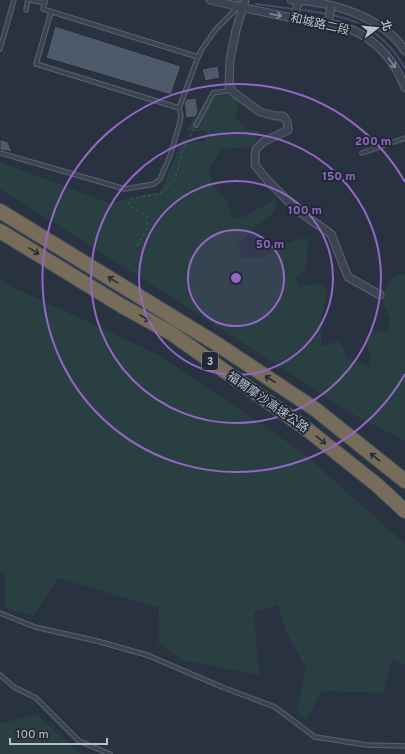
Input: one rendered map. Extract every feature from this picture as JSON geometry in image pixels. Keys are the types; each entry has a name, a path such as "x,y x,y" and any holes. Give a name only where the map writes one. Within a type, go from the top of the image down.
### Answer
{"highway":[{"name":"福爾摩沙高速公路","path":"0,211 217,344 316,409 405,481"},
{"name":"福爾摩沙高速公路","path":"0,231 122,306 171,333 308,430 377,485 405,511"}],"street":[{"name":"和城路二段","path":"210,0 344,27 361,35 381,48 394,63 405,88"},
{"path":"244,0 240,7 230,60 229,86 233,92 260,112 275,116 283,116 287,121 288,130 263,142 256,149 255,165 268,181 297,210 331,234 348,277 380,295"},
{"name":"和城路二段","path":"291,0 331,6 367,19 390,34 405,51"},
{"path":"294,18 299,0"},
{"path":"328,24 331,6"}],"lane":[{"path":"0,49 14,0"},
{"path":"26,10 28,0"},
{"path":"31,0 45,2 43,9 51,12 198,57"},
{"path":"0,153 125,189 154,184 160,179 170,156 181,116 178,108 198,57 216,29 240,7"},
{"path":"51,12 36,64 178,108"},
{"path":"196,125 213,93 227,91 229,86"},
{"path":"362,153 405,138"},
{"path":"0,613 35,628 97,641 147,655 222,687 275,707 315,737 367,745 405,746"},
{"path":"0,675 14,687 36,698 79,741 110,754"}],"path":[{"path":"137,246 148,226 147,217 129,205 130,199 161,193 175,179 183,150 196,125"}],"green space":[{"path":"236,95 240,102 235,116 248,130 260,131 252,147 221,149 209,170 213,185 227,200 232,218 244,217 277,198 274,213 249,232 238,246 242,259 262,257 291,242 303,238 309,238 305,270 296,278 299,287 320,283 327,290 321,322 321,346 340,341 347,357 369,367 371,360 366,339 373,332 387,331 391,320 380,295 396,275 405,274 405,441 356,416 178,301 0,189 0,162 109,203 160,192 183,139 205,142 206,131 186,131 208,96"},
{"path":"0,279 8,285 159,355 302,452 405,544 405,665 392,659 383,693 322,691 306,720 297,711 306,668 290,639 277,605 254,612 259,675 181,660 158,642 159,608 58,578 33,616 6,608 5,575 0,571"},
{"path":"36,714 81,754 0,754 0,724"}],"building":[{"path":"55,26 181,66 171,95 46,58"},
{"path":"218,66 220,78 205,81 202,69"},
{"path":"196,98 198,111 196,117 186,118 184,103 186,99"},
{"path":"0,139 8,142 12,152 0,150"}],"waterway":[{"path":"256,4 294,9"},
{"path":"303,10 328,14"},
{"path":"332,15 355,22 374,33 399,58 405,68"}]}
